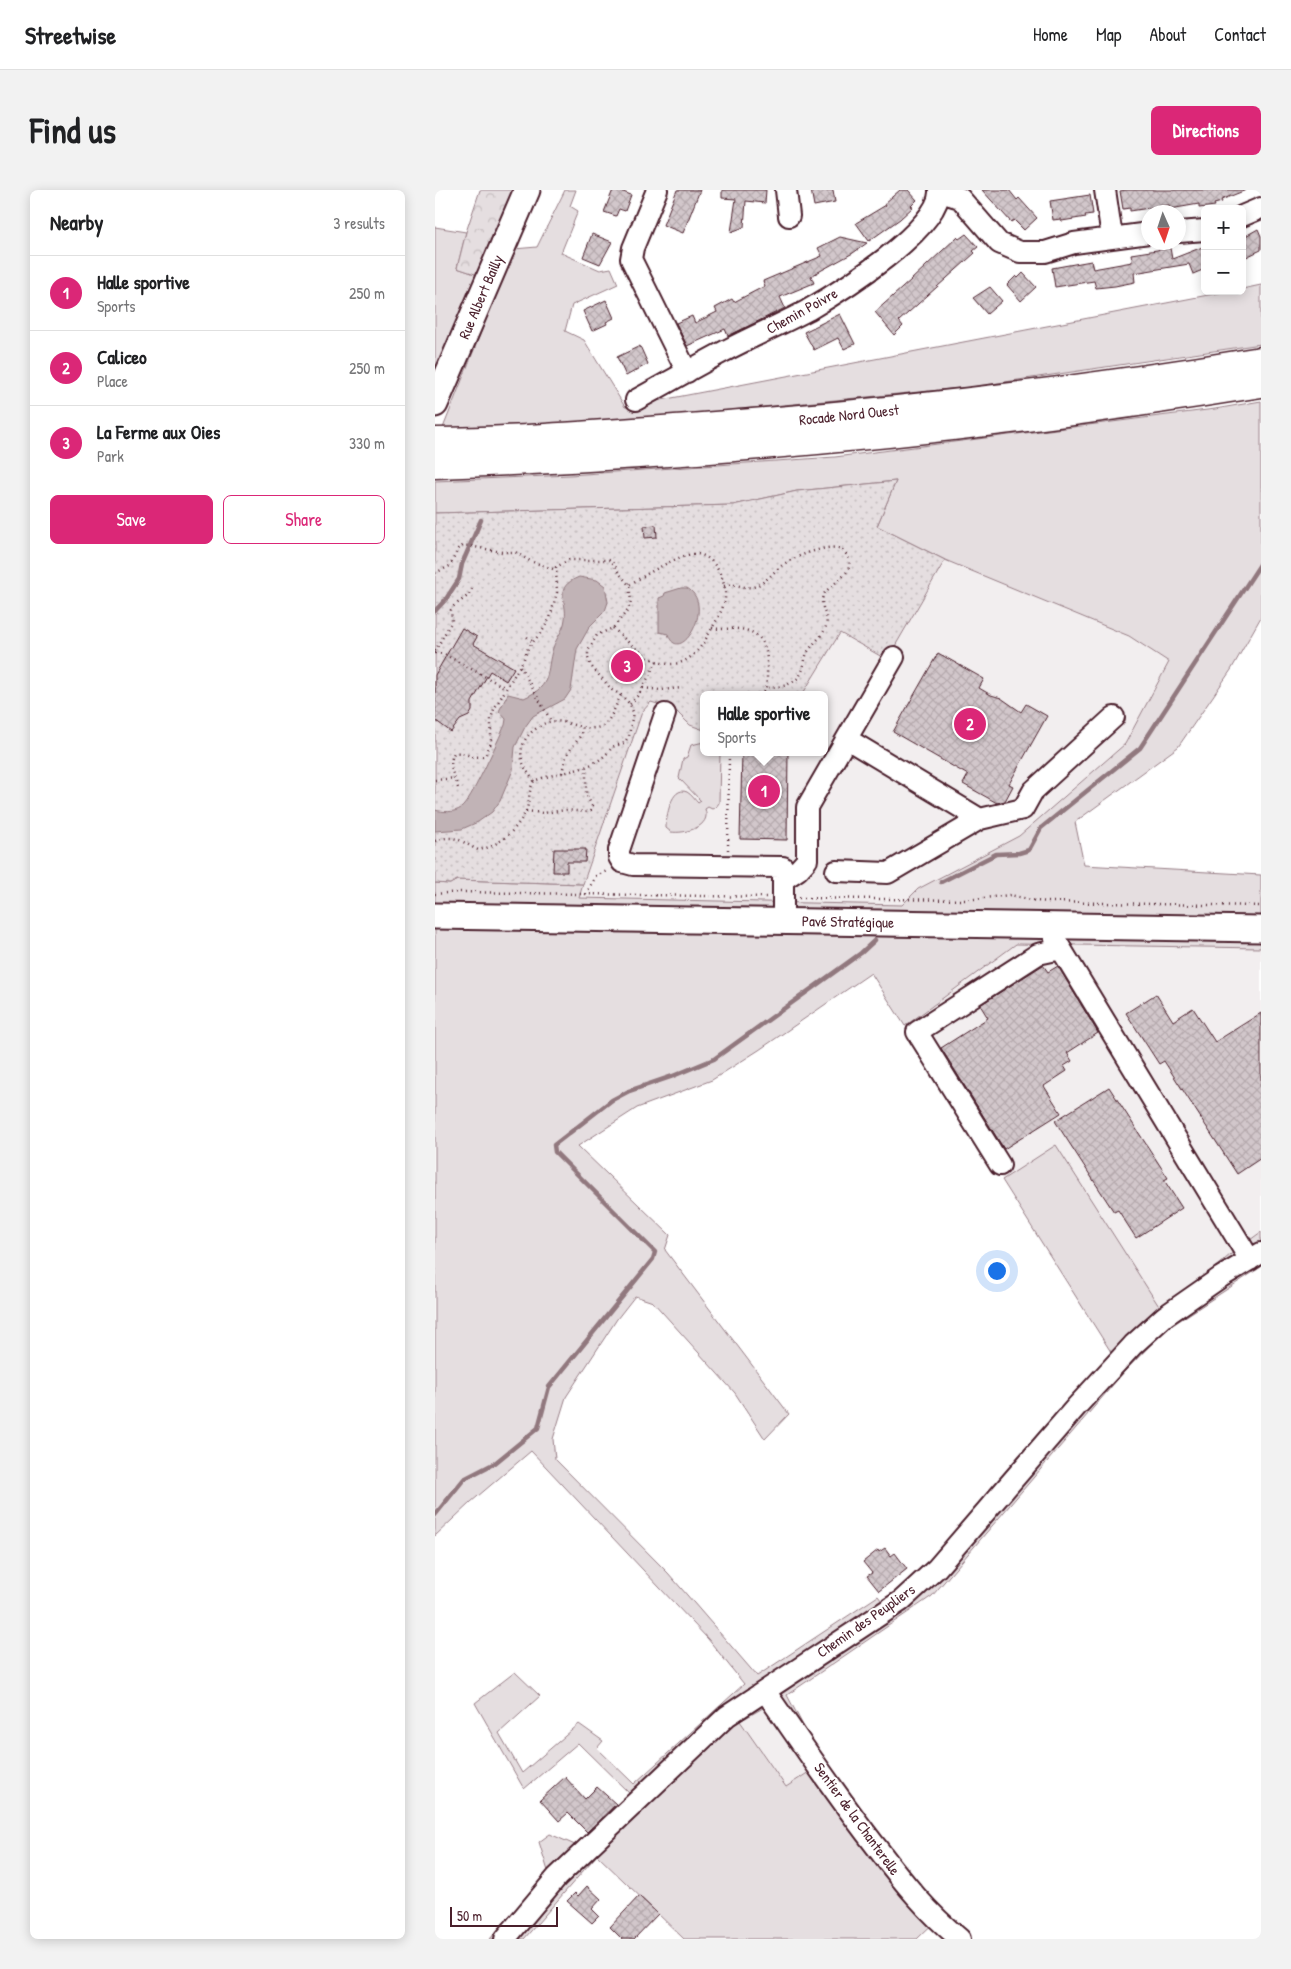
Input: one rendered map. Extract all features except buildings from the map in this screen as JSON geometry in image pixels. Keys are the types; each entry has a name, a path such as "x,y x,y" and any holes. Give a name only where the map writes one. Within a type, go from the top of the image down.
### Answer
{"highway":[{"name":"Rocade Nord Ouest","path":"435,442 548,438 795,420 1055,391 1261,361"},
{"name":"Rocade Nord Ouest","path":"435,464 621,455 773,444 965,424 1261,383"}],"main road":[{"name":"Rue Albert Bailly","path":"435,404 527,190"},
{"name":"Pavé Stratégique","path":"435,916 783,900 1053,926 1261,929"}],"street":[{"path":"657,190 633,248 631,258 687,372"},
{"path":"786,190 789,216"},
{"path":"1105,190 1113,237"},
{"path":"940,191 960,198 999,243 1019,252 1045,252 1067,245 1141,234"},
{"name":"Chemin Poivre","path":"636,400 809,309 862,275 921,228 932,214 939,199 940,191"},
{"path":"1246,214 1261,208"},
{"path":"1186,231 1201,230"},
{"path":"783,900 798,870 807,860 807,807 894,657"},
{"path":"665,714 619,850 619,857 622,862 633,865 783,867 783,900"},
{"path":"836,871 888,873 980,819 1023,809 1033,791 1114,717"},
{"path":"847,738 980,819"},
{"path":"1053,926 1055,939 1061,949 1255,1256"},
{"path":"1000,1164 917,1032 1038,954 1061,949"},
{"name":"Chemin des Peupliers","path":"505,1939 557,1877 727,1716 901,1601 937,1568 1076,1407 1133,1345 1165,1316 1255,1256"},
{"name":"Sentier de la Chanterelle","path":"765,1690 853,1817 907,1888 943,1925 960,1939"}],"path":[{"path":"435,573 450,566 458,548 464,545 502,552 515,552 530,561 556,570"},
{"path":"724,586 735,584 752,587 770,579 780,566 810,552 823,549 841,549 848,556 850,563 848,571 828,588 824,595 822,602 826,626 807,652 799,677 787,685 767,688"},
{"path":"613,628 637,650 657,661 673,664 683,663 693,657 712,628 725,600 724,586 713,562 708,557 694,554 685,555 629,585"},
{"path":"435,841 451,837 459,838 478,850 496,845 513,830 526,811 531,786 534,781 585,766 605,756 612,747 624,744 629,736 633,721 633,712 630,704 621,695 612,690 591,666 587,658 597,635 613,628 622,619 631,601 629,585 609,560 569,560 556,567 557,592 550,618 528,648 520,666 494,709 491,719 491,743 485,756 475,758 460,752 454,753 451,759 451,766 459,791"},
{"path":"472,589 469,595 451,610 452,621 435,652 444,654 506,688"},
{"path":"712,628 721,630 742,629 762,639 766,649 767,688 765,691"},
{"path":"527,637 533,642"},
{"path":"630,704 640,695 657,661"},
{"path":"520,666 551,721"},
{"path":"643,688 659,690 682,688"},
{"path":"534,781 525,769 521,751 529,734 541,724 551,721 572,723 582,728 599,727 605,724 621,695"},
{"path":"562,774 566,756 581,735 582,728"},
{"path":"728,866 729,756"},
{"path":"526,811 543,813 566,810 587,812 591,810 592,806 586,794 585,766"},
{"path":"435,780 455,778"},
{"path":"587,894 596,876 603,874 622,862"},
{"path":"435,894 459,892 587,894 783,900 966,900 1010,895 1036,902 1261,906"}],"shaded area":[{"path":"945,560 1129,636 1169,662 1125,744 1019,836 918,889 902,905 579,898 642,712 651,701 674,709 690,725 700,729 700,756 828,756 828,691 804,691 840,633 882,657 891,653"},
{"path":"579,577 597,580 605,586 608,602 605,611 590,626 577,649 571,690 565,699 533,716 525,727 515,747 513,770 500,801 492,812 478,822 462,829 435,831 435,810 448,812 461,808 477,783 505,725 506,719 499,711 508,694 524,698 534,693 544,683 553,648 564,623 563,590 571,581"},
{"path":"687,588 695,596 698,607 697,619 693,630 687,639 680,644 673,642 668,634 659,632 659,598 664,596 665,593"},
{"path":"1016,944 1261,948 1261,1232 1236,1250 1111,1352 905,1026"},
{"path":"769,1704 813,1770 786,1787 740,1720"}],"green space":[{"path":"480,190 514,190 478,275 457,268 466,232"},
{"path":"565,190 576,190 570,206 578,211 561,253 600,270 611,268 618,284 572,305 565,331 584,340 625,407 1208,295 1246,295 1246,288 1261,285 1261,344 971,387 626,420 443,428 514,249 537,247"},
{"path":"435,227 466,232 457,268 478,275 435,375"},
{"path":"1261,401 1261,617 1231,670 1178,747 1075,822 1084,865 1261,875 1261,948 1016,944 905,1026 871,973 712,1080 637,1108 578,1146 670,1235 665,1250 789,1414 765,1439 735,1393 653,1302 635,1296 617,1319 566,1397 553,1439 555,1459 668,1573 757,1676 878,1596 885,1605 923,1568 1111,1352 1002,1180 1056,1145 1162,1311 1236,1250 1261,1232 1261,1267 1165,1330 1124,1372 932,1596 787,1695 826,1769 896,1858 945,1912 917,1939 684,1939 597,1855 524,1939 490,1939 548,1871 539,1842 550,1834 575,1845 632,1796 578,1743 524,1789 475,1703 515,1672 540,1696 499,1733 522,1773 579,1724 603,1741 597,1748 634,1784 744,1684 708,1639 531,1451 471,1502 435,1536 435,883 450,884 457,880 583,884 579,898 902,905 918,889 1019,836 1125,744 1169,662 1129,636 945,560 877,526 896,481 797,491 733,505 435,513 435,481 570,475 835,457 1215,409","holes":["770,1704 812,1770 786,1787 740,1721"]},
{"path":"896,481 877,526 945,560 891,653 882,657 840,633 804,691 700,691 700,729 690,725 674,709 651,702 642,712 583,884 457,880 450,884 435,883 435,513 733,505 797,491"},
{"path":"700,743 700,756 720,756 719,803 712,809 708,807 705,809 705,820 701,825 683,832 671,832 666,828 667,817 673,798 677,793 687,792 698,803 701,801 679,778 683,759 687,757 691,745"}],"waterway":[{"path":"435,611 446,599 459,579 462,564 481,520"},
{"path":"941,882 996,854 1019,853 1029,850 1041,828 1140,748 1261,563"},
{"path":"435,1515 464,1479 495,1463 538,1428 549,1387 653,1259 655,1252 555,1152 554,1145 612,1100 629,1091 714,1059 861,953 875,940"}],"place":[{"name":"La Ferme aux Oies","path":"627,666"},
{"name":"Caliceo","path":"970,724"},
{"name":"Halle sportive","path":"764,791"}]}
